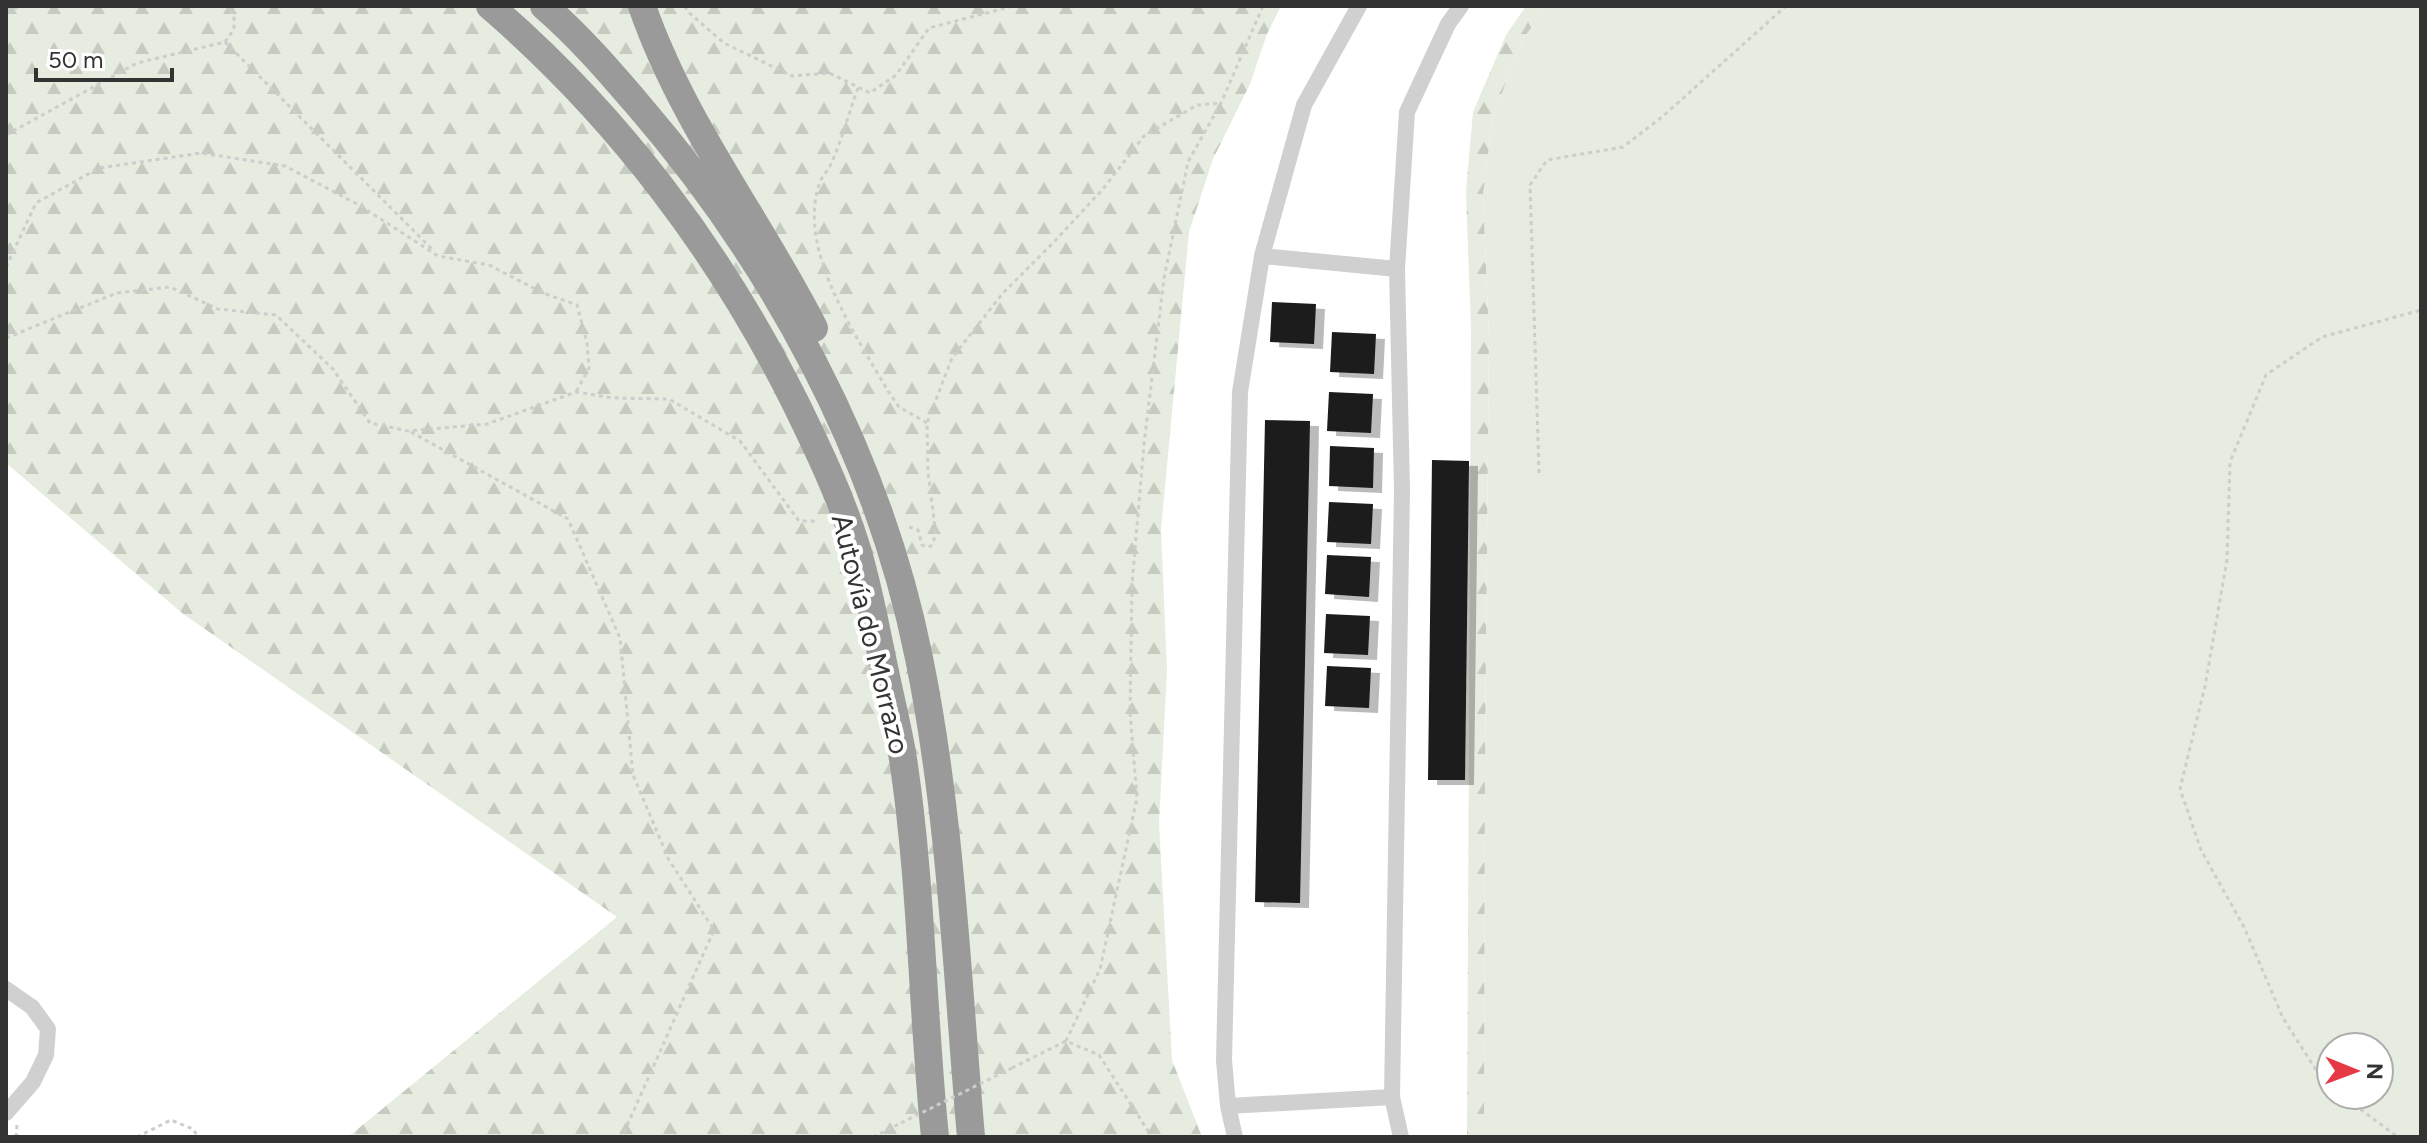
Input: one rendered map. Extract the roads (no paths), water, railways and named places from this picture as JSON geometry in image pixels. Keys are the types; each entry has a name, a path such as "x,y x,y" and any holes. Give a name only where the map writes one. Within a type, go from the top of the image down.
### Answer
{"highway":[{"name":"Autovía do Morrazo","path":"490,6 597,109 670,197 738,296 821,455 855,543 902,756 914,846 935,1137"},
{"name":"Autovía do Morrazo","path":"544,6 602,63 673,146 720,209 807,350 894,523 903,589 934,742 945,832 971,1137"},
{"path":"642,6 675,87 785,272 853,408 894,523"}],"street":[{"path":"1235,1137 1228,1106 1224,1060 1240,392 1262,256 1304,105 1359,6"},
{"path":"1401,1137 1392,1097 1402,489 1397,269 1407,112 1448,24 1461,6"},
{"path":"1262,256 1397,269"},
{"path":"6,989 32,1007 48,1029 46,1055 33,1082 6,1113"},
{"path":"1228,1106 1392,1097"}]}
